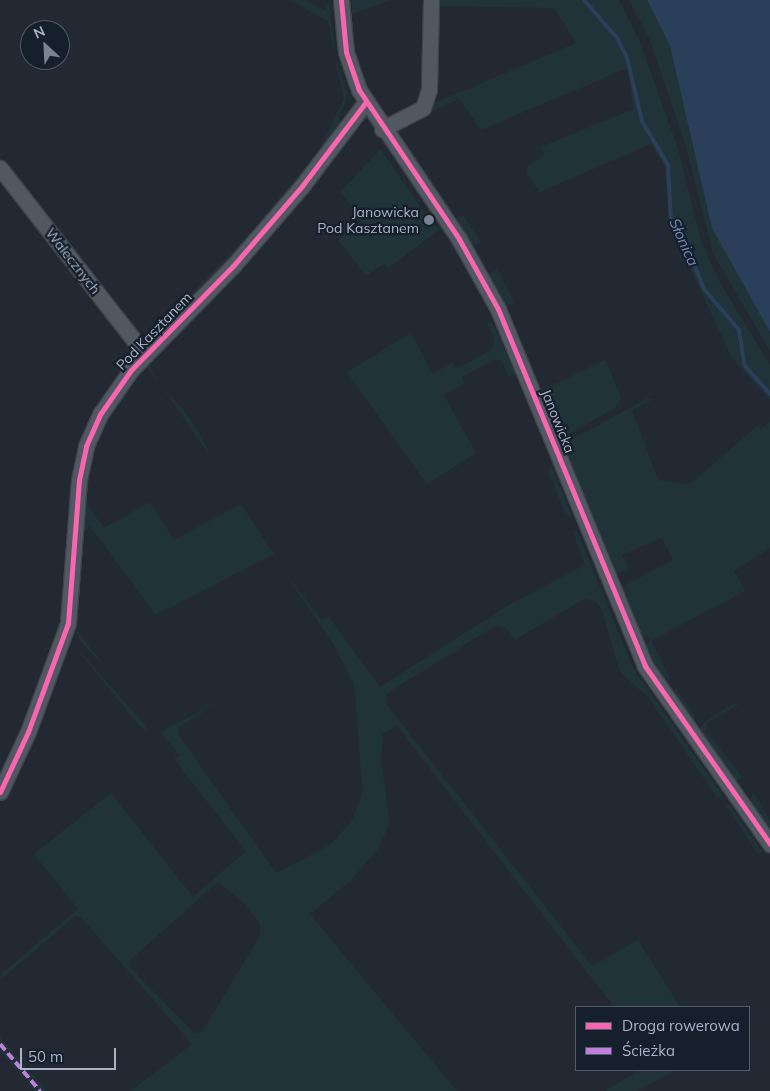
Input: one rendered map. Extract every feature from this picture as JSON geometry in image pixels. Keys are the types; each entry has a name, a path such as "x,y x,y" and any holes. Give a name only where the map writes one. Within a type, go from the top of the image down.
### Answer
{"street":[{"name":"Janowicka","path":"341,0 346,52 366,103 455,233 498,309 645,666 770,844"},
{"path":"382,129 423,108 429,89 430,0"},
{"name":"Pod Kasztanem","path":"0,792 28,732 68,623 77,497 86,446 111,396 145,354 233,266 323,161 353,114 366,103"},
{"name":"Walecznych","path":"0,168 145,354"}],"green space":[{"path":"290,0 306,0 325,10 329,0 335,58 348,94 338,120 342,122 286,198 145,345 0,159 145,341 257,226 319,150 344,99 337,69 328,21"},
{"path":"352,0 392,0 352,14"},
{"path":"434,0 619,0 640,42 678,149 701,241 718,279 770,365 770,400 731,356 669,223 665,167 651,144 540,192 527,174 527,166 545,156 541,147 633,109 628,68 481,130 459,99 396,127 434,108 426,107 434,77 434,103 576,43 554,8 436,6"},
{"path":"629,0 647,0 670,46 692,138 770,332 770,351 713,253 686,146 649,38"},
{"path":"381,149 432,224 440,229 389,268 385,263 366,276 338,240 361,217 340,192"},
{"path":"463,215 481,242 473,247 455,220"},
{"path":"497,269 514,303 504,305 488,276"},
{"path":"580,299 621,398 615,408 567,435 558,435 540,391 605,360"},
{"path":"492,322 516,374 508,376 502,361 495,359 462,377 465,383 444,395 476,453 427,484 347,372 411,333 433,374 453,362 456,369 491,350 495,341 487,323"},
{"path":"143,364 150,365 158,382 146,366 122,396 96,443 84,501 104,528 150,502 174,540 241,504 274,554 156,615 90,526 84,531 83,558 80,552 84,488 90,451 104,419"},
{"path":"163,388 190,418 209,451 207,452"},
{"path":"648,398 653,399 632,410 658,480 690,484 757,426 761,429 770,422 770,548 734,571 745,591 651,641 670,678 660,678 645,649 650,641 648,636 639,637 622,587 673,560 662,538 622,555 628,569 617,573 565,451 571,440"},
{"path":"552,467 572,517 565,514 548,471"},
{"path":"573,531 577,531 633,668 723,796 718,799 649,698 620,672 601,608 595,601 584,599 515,640 506,628 495,626 386,694 387,705 592,966 638,940 679,1006 613,1006 397,726 383,734 381,760 390,823 377,850 351,880 310,914 457,1091 130,1091 192,1044 81,917 75,916 0,980 0,975 78,909 34,854 111,793 193,897 246,851 174,759 180,755 160,732 220,701 179,727 178,734 276,873 330,845 351,822 363,792 354,684 333,643 281,568 322,620 329,617 380,687 512,603 585,565","holes":["218,882 246,905 259,922 261,934 202,1032 194,1033 129,966 129,961"]},
{"path":"75,628 107,669 80,641"},
{"path":"78,650 80,651 150,731 141,728"},
{"path":"674,686 696,717 727,700 693,719 676,700"},
{"path":"735,703 739,704 707,723 706,731 743,778 734,782 699,731 704,722"},
{"path":"753,792 770,820 770,827 750,804"},
{"path":"729,804 762,851 758,854 726,806"},
{"path":"0,1037 47,1091 35,1091 0,1051"},
{"path":"637,1071 673,1071 638,1091 605,1091"}],"water":[{"path":"647,0 770,0 770,332 712,228 670,46"}],"waterway":[{"name":"Słonica","path":"584,0 617,38 627,58 642,121 668,165 671,221 685,242 704,289 739,330 745,366 770,394"}],"marked path":[{"path":"0,1044 40,1091"}],"cycle path":[{"path":"341,0 346,52 359,90 459,239 498,309 645,666 770,844"},
{"path":"0,792 28,732 68,623 79,480 86,446 101,413 131,370 233,266 302,186 365,103"}],"place":[{"name":"Janowicka Pod Kasztanem","path":"429,220"}]}
